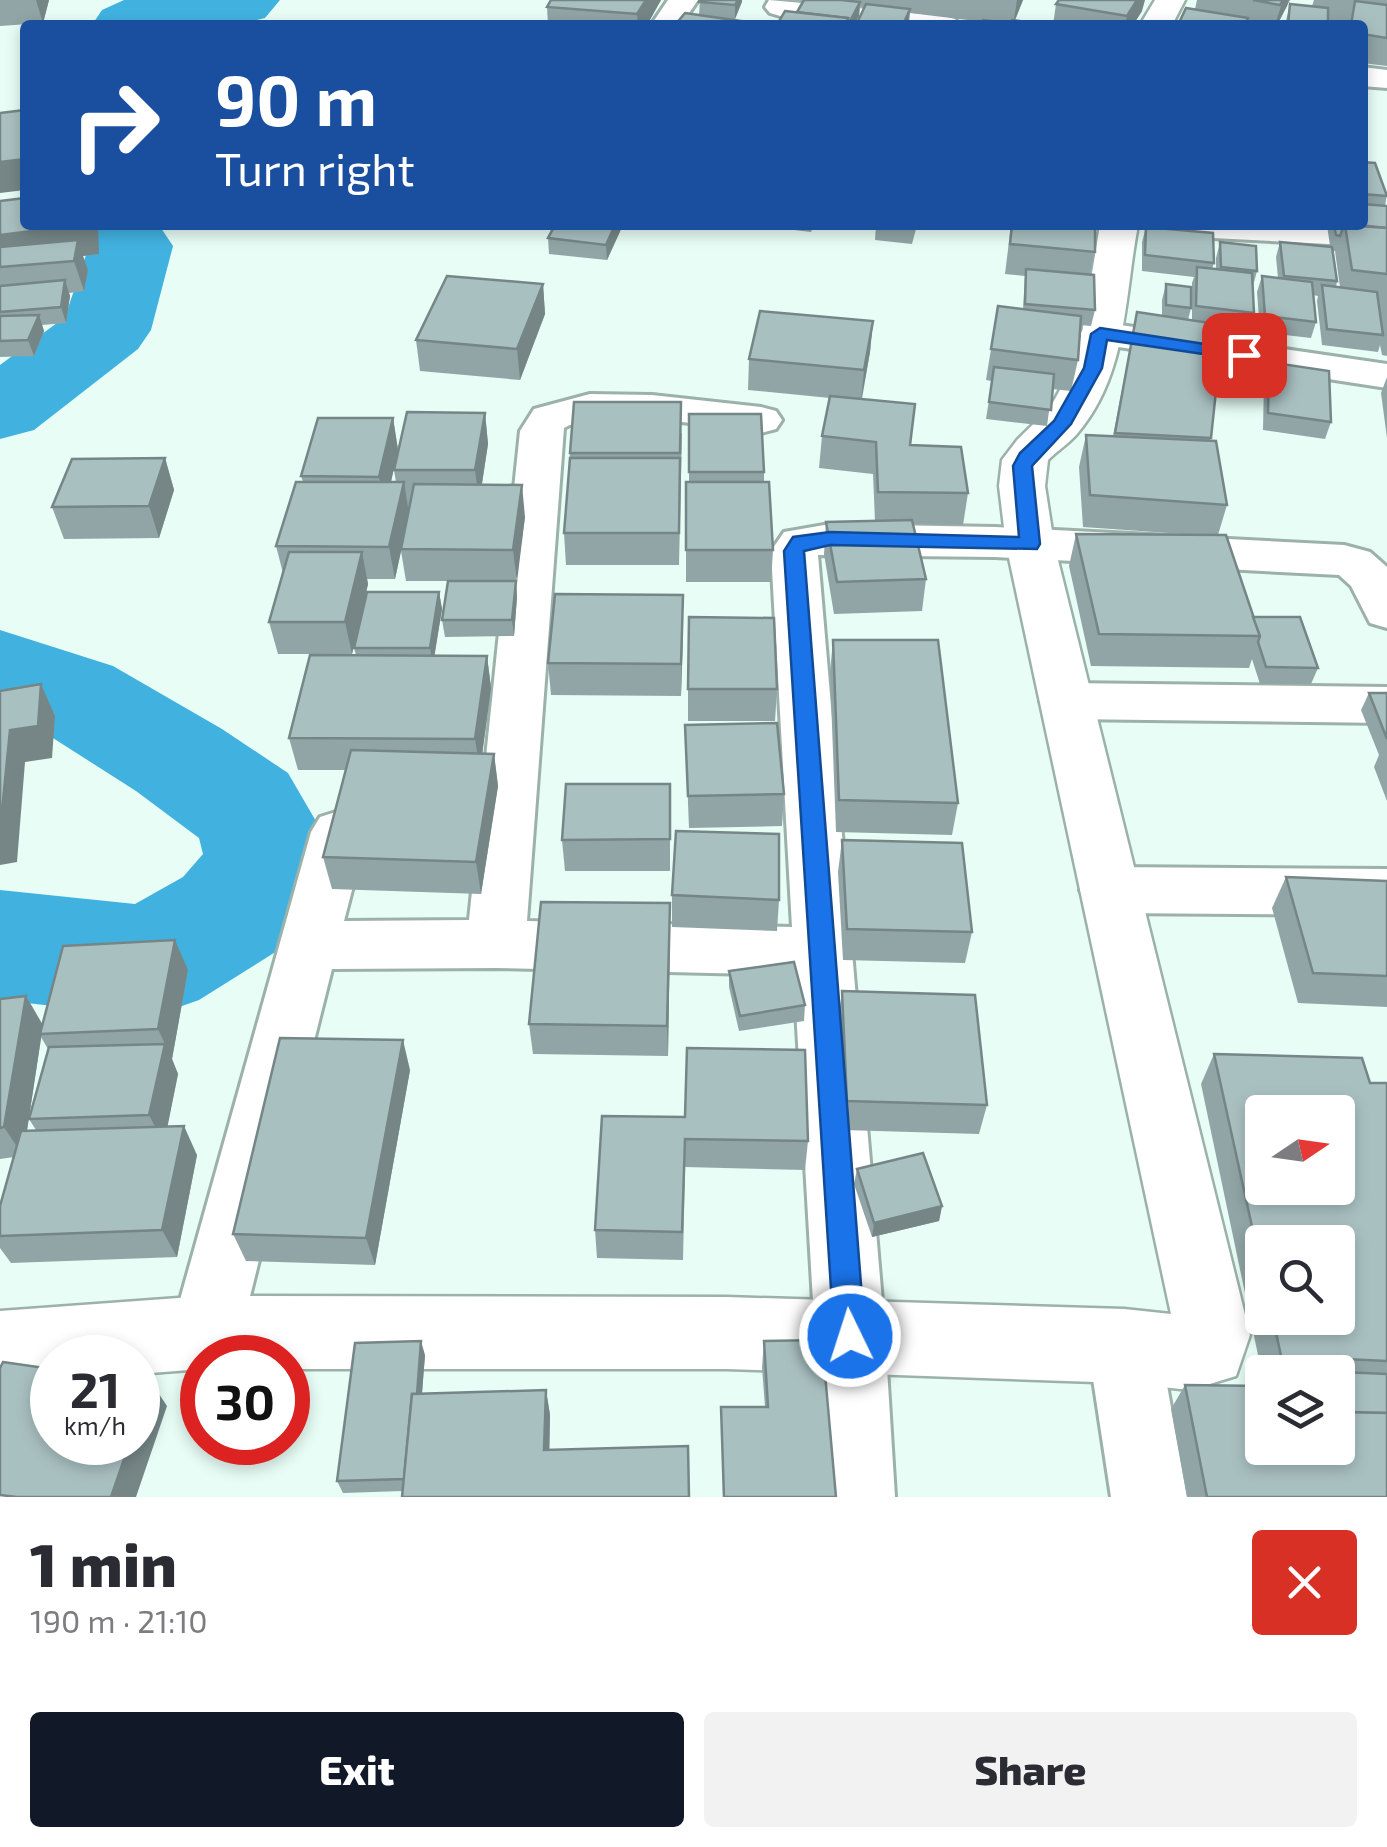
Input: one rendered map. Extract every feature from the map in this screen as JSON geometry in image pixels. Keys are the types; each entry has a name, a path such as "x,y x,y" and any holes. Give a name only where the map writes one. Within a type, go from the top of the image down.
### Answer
{"street":[{"path":"772,8 893,20"},
{"path":"0,1348 206,1332 850,1336 1124,1346 1190,1354 1210,1350 1213,1335 1030,544 1022,466 1026,457 1062,424 1093,368 1119,230"},
{"path":"1270,230 1387,236"},
{"path":"1100,334 1387,376"},
{"path":"496,944 541,431 548,418 564,412 621,406 761,420"},
{"path":"856,1497 850,1336 794,551 800,542 830,539 1030,544 1344,560 1360,564 1370,575 1387,612"},
{"path":"1066,701 1387,705"},
{"path":"206,1332 339,832"},
{"path":"1108,890 1387,892"},
{"path":"306,945 496,944 822,952"},
{"path":"1124,1346 1148,1497"}],"building":[{"path":"551,0 646,0 637,14 547,7"},
{"path":"700,0 738,0 735,5"},
{"path":"804,0 860,2 851,20 797,12"},
{"path":"1059,0 1137,0 1127,16 1056,4"},
{"path":"1253,0 1283,0 1280,5"},
{"path":"1355,1 1387,5 1387,38 1368,35 1368,20 1352,20"},
{"path":"866,4 910,9 905,20 858,20"},
{"path":"1290,4 1328,8 1328,20 1288,20"},
{"path":"1186,8 1248,18 1247,20 1180,20"},
{"path":"785,11 848,18 847,20 780,20"},
{"path":"685,13 733,20 679,20"},
{"path":"20,111 20,160 0,162 0,113"},
{"path":"1368,162 1375,163 1387,196 1368,194"},
{"path":"20,199 20,230 40,230 0,235 0,201"},
{"path":"1368,204 1387,206 1387,228 1368,226"},
{"path":"1387,228 1387,274 1352,270 1346,230"},
{"path":"552,230 613,230 606,245 548,238"},
{"path":"1011,230 1095,230 1095,252 1010,244"},
{"path":"1146,230 1213,233 1214,263 1145,255"},
{"path":"78,240 74,261 0,267 0,247"},
{"path":"1220,242 1256,246 1257,271 1221,267"},
{"path":"1280,242 1332,247 1337,281 1284,276"},
{"path":"1197,267 1252,273 1254,313 1196,306"},
{"path":"1026,269 1094,275 1095,310 1025,304"},
{"path":"447,276 543,284 517,349 416,340"},
{"path":"1262,276 1312,282 1316,322 1265,316"},
{"path":"65,280 61,307 0,312 0,286"},
{"path":"1166,284 1191,287 1191,308 1166,305"},
{"path":"1322,285 1377,292 1383,335 1327,329"},
{"path":"998,306 1081,316 1078,360 991,349"},
{"path":"760,311 873,321 864,370 749,359"},
{"path":"1137,312 1223,325 1211,438 1115,433"},
{"path":"39,315 28,340 0,341 0,316"},
{"path":"1269,362 1329,371 1331,422 1268,413"},
{"path":"994,367 1054,374 1051,410 989,402"},
{"path":"830,396 915,404 910,445 961,447 968,493 878,492 876,442 822,436"},
{"path":"574,402 681,402 680,453 570,453"},
{"path":"407,412 485,413 475,470 394,470"},
{"path":"689,414 761,414 764,472 689,472"},
{"path":"318,418 393,418 379,477 301,476"},
{"path":"1086,435 1216,441 1227,505 1090,495"},
{"path":"165,458 149,506 52,507 72,459"},
{"path":"570,458 680,458 679,533 564,533"},
{"path":"296,482 404,482 389,547 276,546"},
{"path":"686,482 769,482 773,550 686,550"},
{"path":"414,484 522,485 513,550 401,549"},
{"path":"912,520 926,579 837,582 826,522"},
{"path":"1076,534 1226,535 1260,636 1099,634"},
{"path":"289,552 362,552 345,622 269,622"},
{"path":"448,581 516,581 512,620 442,620"},
{"path":"367,592 439,592 430,648 354,648"},
{"path":"555,594 683,595 681,664 548,663"},
{"path":"689,617 774,618 777,689 688,689"},
{"path":"1253,617 1300,617 1318,668 1266,667"},
{"path":"833,640 938,640 958,803 839,800"},
{"path":"310,655 487,656 475,739 289,738"},
{"path":"41,684 38,726 10,730 0,831 0,691"},
{"path":"1369,693 1387,693 1387,739"},
{"path":"777,723 784,794 688,796 685,725"},
{"path":"351,750 494,754 476,862 323,857"},
{"path":"566,784 670,784 670,839 562,840"},
{"path":"676,831 779,834 779,900 672,895"},
{"path":"842,840 962,843 972,932 847,929"},
{"path":"1286,877 1387,881 1387,976 1313,973"},
{"path":"541,902 670,903 667,1026 529,1024"},
{"path":"175,940 158,1029 40,1034 63,946"},
{"path":"794,962 805,1005 740,1016 729,971"},
{"path":"842,991 975,995 987,1105 847,1101"},
{"path":"26,996 4,1127 0,1128 0,999"},
{"path":"280,1038 403,1040 366,1238 233,1234"},
{"path":"165,1044 149,1115 29,1119 49,1047"},
{"path":"687,1048 805,1050 808,1141 685,1139 682,1232 595,1230 602,1116 685,1117"},
{"path":"1214,1054 1362,1058 1370,1083 1387,1083 1387,1361 1355,1359 1355,1355 1281,1355 1277,1335 1355,1335 1355,1225 1252,1225 1247,1205 1355,1205 1355,1095 1245,1095 1245,1195"},
{"path":"184,1126 162,1230 0,1236 0,1206 21,1131"},
{"path":"923,1153 942,1206 874,1223 857,1169"},
{"path":"822,1340 836,1497 724,1497 721,1407 768,1407 764,1341"},
{"path":"421,1341 404,1479 337,1481 355,1343"},
{"path":"3,1362 30,1366 30,1465 122,1465 111,1497 0,1495"},
{"path":"1355,1373 1387,1374 1387,1413 1355,1412"},
{"path":"1185,1385 1245,1386 1245,1465 1355,1465 1355,1412 1387,1413 1387,1497 1207,1497"},
{"path":"546,1390 544,1450 688,1446 689,1497 402,1497 412,1394"}],"waterway":[{"path":"136,20 157,10 241,4 247,0"},
{"path":"0,410 106,330 131,246 110,230"},
{"path":"0,670 72,695 179,760 244,806 261,835 270,864 230,914 151,961 0,945"}],"route":[{"path":"850,1336 794,551 800,542 830,539 1030,544 1022,466 1026,457 1062,424 1093,368 1100,334 1244,355"}]}
